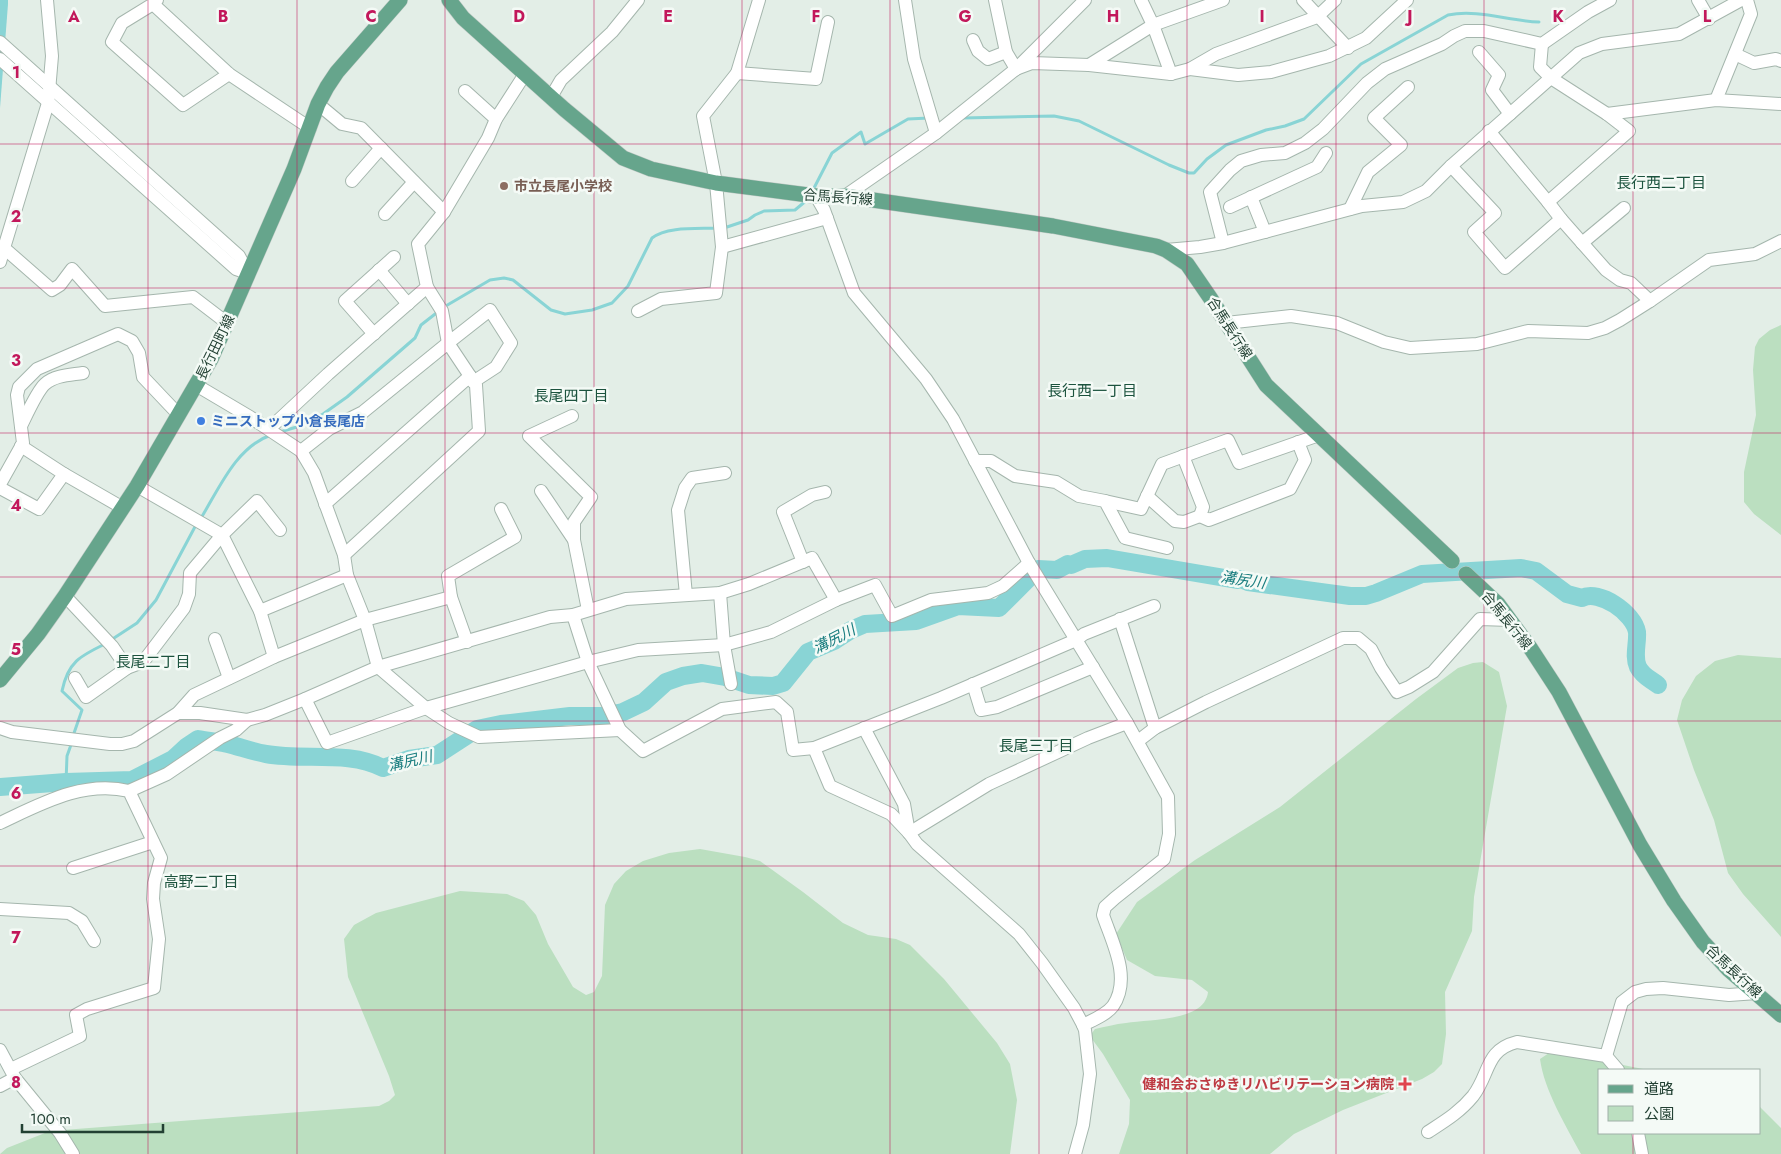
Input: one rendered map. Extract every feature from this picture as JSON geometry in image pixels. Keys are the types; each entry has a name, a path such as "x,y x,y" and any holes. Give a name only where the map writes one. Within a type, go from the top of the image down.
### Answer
{"main road":[{"name":"長行田町線","path":"0,680 38,634 65,596 137,486 179,415 227,323 294,169 318,104 327,87 337,72 400,0"},
{"name":"合馬長行線","path":"449,0 463,18 551,97 623,158 651,169 716,183 816,196 845,196 1053,226 1156,246 1166,250 1187,264 1266,385 1452,561"},
{"name":"合馬長行線","path":"1466,574 1498,604 1559,692 1640,846 1674,901 1703,942 1728,969 1781,1015"}],"street":[{"path":"0,262 45,91 52,56 47,0"},
{"path":"551,97 561,80 612,32 638,0"},
{"path":"638,311 661,299 716,293 722,247 716,183 703,116 737,73 759,0"},
{"path":"904,0 914,59 936,133"},
{"path":"845,196 936,133 1016,69 1085,0"},
{"path":"1141,0 1171,74"},
{"path":"1089,65 1153,26 1223,0"},
{"path":"1303,0 1348,48"},
{"path":"1016,69 1032,63 1089,65 1171,74 1190,69 1216,54 1317,17 1336,0"},
{"path":"1190,69 1238,75 1271,72 1329,56 1366,38 1407,0"},
{"path":"1223,243 1210,192 1230,170 1241,161 1261,154 1285,153 1305,143 1323,129 1367,83 1385,69 1465,31 1484,31 1542,44 1588,12 1610,0"},
{"path":"1698,0 1709,19"},
{"path":"1166,250 1223,243 1362,206 1403,202 1426,191 1451,166 1579,53 1602,44 1679,34 1741,0"},
{"path":"1716,100 1751,14 1747,0"},
{"path":"229,74 183,105 112,42 122,23 155,2 229,74 310,128"},
{"path":"998,2 1006,52 1016,69"},
{"path":"737,73 816,79 828,22"},
{"path":"973,40 978,51 988,59 1006,52"},
{"path":"0,42 45,91"},
{"path":"1542,44 1540,67 1551,78 1607,114 1629,131 1548,202"},
{"path":"1479,52 1499,75 1492,90 1510,114"},
{"path":"1735,54 1754,63 1776,59 1781,61"},
{"path":"0,59 45,91 239,256 248,273"},
{"path":"344,555 479,431 476,385 448,342 442,311 427,287 418,244 444,212 488,138 496,118 526,74"},
{"path":"1350,209 1368,172 1401,145 1374,118 1408,86"},
{"path":"465,91 496,118"},
{"path":"1607,114 1716,100 1781,104"},
{"path":"318,104 342,124 361,128 444,212"},
{"path":"1489,132 1606,270 1620,280 1631,283 1650,301"},
{"path":"352,181 381,148"},
{"path":"1230,207 1317,166 1326,154"},
{"path":"1451,166 1495,213 1474,232 1505,268 1561,219"},
{"path":"385,214 414,182"},
{"path":"816,196 827,218 854,293 926,379 953,419 1028,563 1138,740 1168,797 1169,834 1164,859 1105,907 1103,915 1120,966 1121,985 1113,1006 1083,1025"},
{"path":"1252,197 1265,232"},
{"path":"1582,242 1624,208"},
{"path":"722,247 827,218"},
{"path":"1226,323 1291,316 1337,323 1384,342 1410,348 1477,344 1528,331 1588,333 1605,328 1650,301 1709,260 1755,254 1781,241"},
{"path":"4,248 52,290 60,284 72,268 105,306 193,297 227,323"},
{"path":"374,334 345,301 394,257"},
{"path":"379,270 408,304"},
{"path":"269,429 427,287"},
{"path":"301,451 329,429 363,412 490,310 511,343 496,367 472,379 326,504"},
{"path":"64,474 39,509 0,486 23,443 16,395 19,387 37,369 118,334 132,341 139,352 143,377 179,415"},
{"path":"21,426 44,384 67,375 83,373"},
{"path":"196,385 269,429 301,451 314,472 326,504 344,555 347,575 365,620 378,667 426,708 449,723 479,738 620,730"},
{"path":"572,416 528,436 591,497 574,522 574,540 588,610"},
{"path":"975,461 991,461 1014,476 1056,482 1079,496 1141,509 1162,464 1228,440 1239,463 1319,435"},
{"path":"1147,496 1175,521 1184,522 1200,516 1209,520 1290,489 1305,460 1298,442"},
{"path":"21,446 64,474 123,508"},
{"path":"1183,456 1203,507 1200,516"},
{"path":"686,595 678,510 685,488 692,478 725,473"},
{"path":"137,486 222,535 260,611 274,657"},
{"path":"541,491 574,540"},
{"path":"803,562 783,512 812,495 825,492"},
{"path":"76,678 86,697 127,668 143,662 184,608 189,594 190,573 222,535 257,501 280,530"},
{"path":"1105,501 1125,538 1167,548"},
{"path":"467,642 451,597 448,576 515,537 501,509"},
{"path":"178,713 200,713 247,720 305,699 378,667 550,617 573,615 626,600 720,593 749,584 812,558 836,600"},
{"name":"合馬長行線","path":"1452,561 1466,574"},
{"path":"305,699 327,743 426,708 588,662 638,650 724,645 771,632 836,600 875,585 892,616 931,600 988,593 1003,586 1028,563"},
{"path":"260,611 347,575"},
{"path":"720,593 724,645 730,684"},
{"path":"65,596 112,646 127,668"},
{"path":"0,728 12,732 110,744 134,741 178,713 194,695 274,657 365,620 451,597"},
{"path":"573,615 588,662 620,730 643,751 722,709 776,702 787,712 793,750 814,748 973,684 1076,640 1084,634 1154,606"},
{"path":"1120,619 1154,728"},
{"path":"1138,740 1154,728 1343,638 1358,638 1371,649 1397,692 1433,672 1480,619 1510,620"},
{"path":"215,639 229,678"},
{"path":"973,684 982,710 997,707 1093,667"},
{"path":"0,823 59,796 92,789 114,787 129,791 167,774 220,738 236,730 247,720"},
{"path":"909,833 990,784 1088,738 1127,723"},
{"path":"864,728 904,804 909,833"},
{"path":"814,748 830,786 891,814 909,833 916,844 1019,934 1074,1008 1085,1030 1090,1074 1083,1125 1075,1154"},
{"path":"0,1086 13,1074 80,1036 76,1015 87,1009 154,988 159,939 153,899 154,883 161,858 129,791"},
{"path":"73,868 153,842"},
{"path":"0,909 69,913 82,920 94,940"},
{"path":"1606,1056 1622,1002 1635,992 1663,988 1729,995 1757,993"},
{"path":"1428,1132 1455,1115 1474,1095 1492,1058 1504,1045 1517,1042 1606,1056 1617,1069"},
{"path":"0,1050 13,1074 60,1133 73,1154"},
{"path":"1638,1134 1642,1154"}],"green space":[{"path":"1781,325 1781,535 1754,514 1744,502 1744,472 1756,415 1753,370 1755,347 1759,339 1770,330"},
{"path":"1738,655 1781,658 1781,937 1743,894 1728,873 1714,820 1677,720 1682,700 1696,676 1715,661"},
{"path":"1483,662 1499,672 1507,706 1474,897 1472,931 1445,992 1446,1034 1442,1064 1434,1072 1422,1079 1343,1110 1294,1134 1270,1154 1119,1154 1129,1124 1130,1100 1092,1039 1092,1033 1095,1029 1114,1025 1187,1014 1205,1002 1208,992 1192,980 1155,976 1127,960 1116,934 1137,902 1195,860 1280,807 1458,668"},
{"path":"700,849 760,861 843,923 868,935 896,939 910,945 944,979 997,1043 1010,1064 1017,1100 1010,1154 0,1154 7,1148 50,1131 379,1106 389,1101 395,1095 348,977 344,939 354,925 376,913 460,891 507,894 524,901 536,915 548,944 573,987 586,995 594,992 602,976 605,905 614,884 626,871 643,861 669,853"},
{"path":"1549,1053 1643,1069 1598,1069 1598,1134 1761,1134 1761,1108 1781,1128 1781,1154 1581,1154 1556,1108 1542,1071 1540,1059"}],"water":[{"path":"0,0 8,0 8,4 0,108"}],"waterway":[{"path":"963,118 1054,116 1079,121 1169,165 1189,173 1194,173 1207,159 1226,145 1266,130 1304,119 1361,64 1448,15 1471,13 1539,22"},
{"path":"813,190 832,153 861,132 865,144 908,119 929,118"},
{"path":"724,228 748,220 764,211 795,210 807,200"},
{"path":"444,307 490,280 504,278 513,280 551,310 565,314 592,310 612,303 628,286 652,238 658,234 692,228 718,228"},
{"path":"280,432 300,426 323,414 347,397 415,338 421,325 439,311"},
{"path":"201,518 238,459 248,449 271,435"},
{"path":"111,640 137,623 156,600 197,523"},
{"name":"溝尻川","path":"0,787 132,780 173,759 198,739 281,756 355,759 383,768 409,759 437,755 477,729 501,724 570,716 603,716 623,712 644,702 666,682 683,676 702,673 725,677 749,685 773,686 783,683 808,652 834,641 865,624 916,621 958,606 999,608 1038,569 1057,570 1068,564 1071,565 1085,559 1107,558 1237,580 1241,579 1248,582 1350,596 1366,596 1376,593 1422,574 1521,568 1536,571 1567,594 1582,598 1589,596 1606,600 1615,604 1630,617 1637,632 1636,658 1638,667 1645,676 1658,685"},
{"path":"73,736 82,710 62,691 65,681 76,661 105,644"},
{"path":"66,782 67,756 72,742"}],"place":[{"name":"市立長尾小学校","path":"504,186"},
{"name":"ミニストップ小倉長尾店","path":"201,421"},
{"name":"健和会おさゆきリハビリテーション病院","path":"1405,1084"}],"district":[{"name":"長行西二丁目","path":"1661,183"},
{"name":"長行西一丁目","path":"1092,391"},
{"name":"長尾四丁目","path":"571,396"},
{"name":"長尾二丁目","path":"153,662"},
{"name":"長尾三丁目","path":"1036,746"},
{"name":"高野二丁目","path":"201,882"}]}
